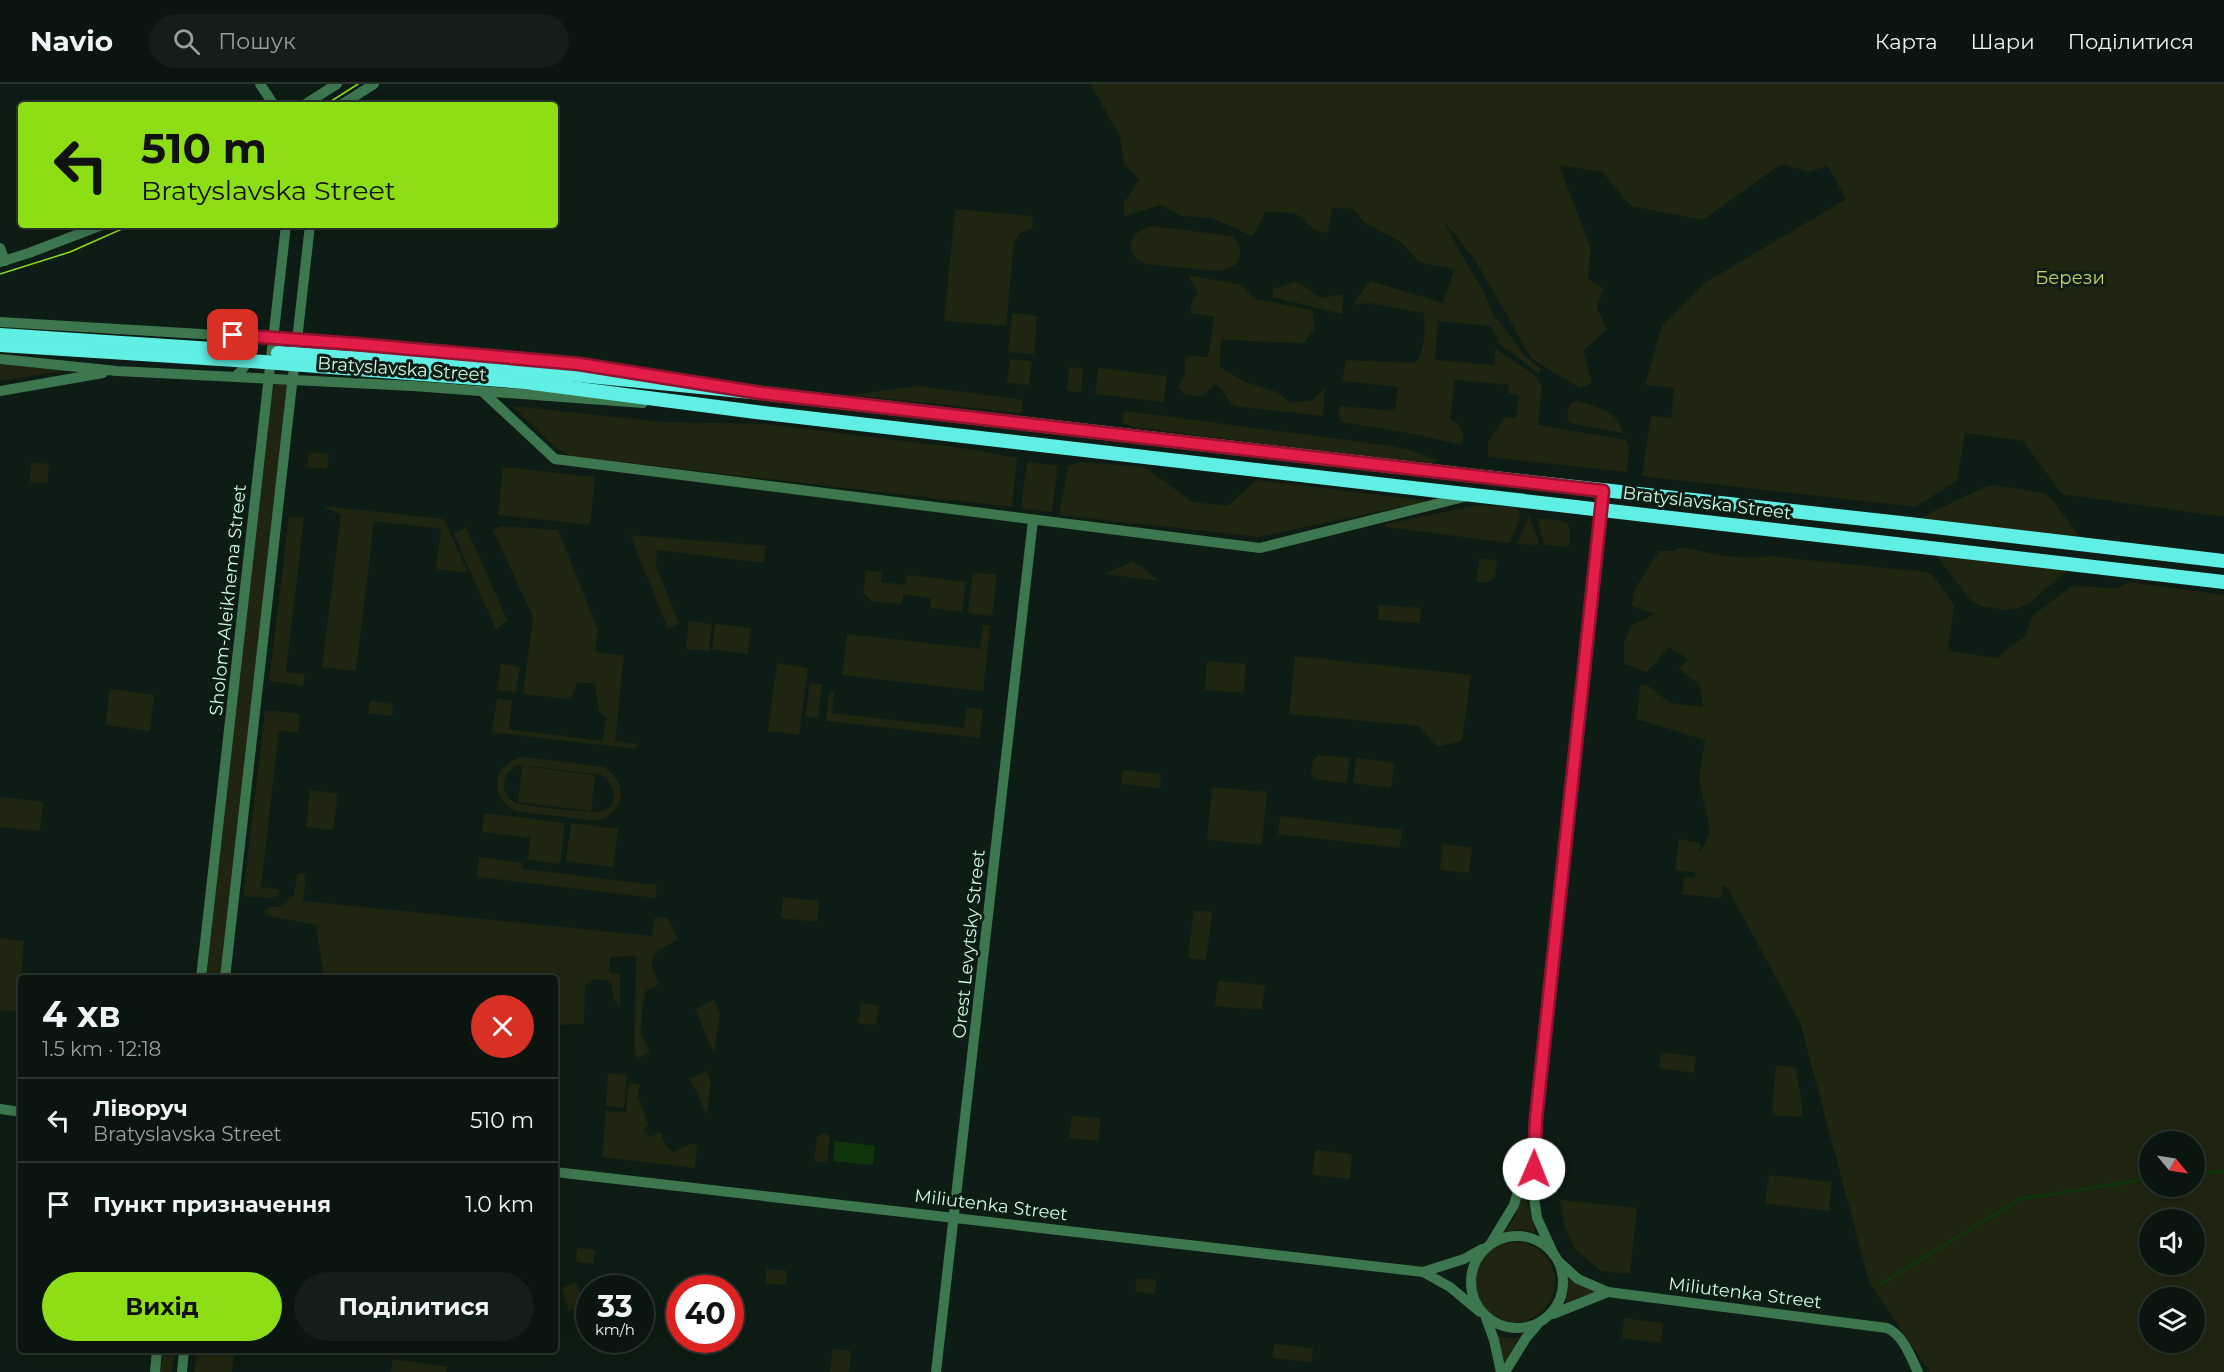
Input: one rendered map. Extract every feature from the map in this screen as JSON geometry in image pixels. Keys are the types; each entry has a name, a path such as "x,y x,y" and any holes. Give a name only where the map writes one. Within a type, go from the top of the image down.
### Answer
{"main road":[{"name":"Bratyslavska Street","path":"0,335 78,346"},
{"name":"Bratyslavska Street","path":"0,345 78,346 761,393 2224,561"},
{"name":"Bratyslavska Street","path":"457,371 756,412 2224,582"}],"street":[{"path":"260,84 272,102"},
{"path":"309,102 337,84"},
{"path":"347,102 374,84"},
{"path":"0,248 3,261 94,228"},
{"name":"Sholom-Aleikhema Street","path":"201,975 286,228"},
{"path":"225,975 310,228"},
{"name":"Bratyslavska Street","path":"0,322 274,337 579,364 761,393"},
{"path":"233,335 243,340 248,348 243,370 235,377"},
{"path":"330,342 323,353 319,371 324,380 330,382"},
{"name":"Bratyslavska Street","path":"0,359 117,371 330,382 756,412"},
{"name":"Bratyslavska Street","path":"0,391 117,371"},
{"path":"483,392 555,459 1260,548 1474,495"},
{"path":"1483,1315 1499,1326 1512,1329 1537,1324 1550,1316 1559,1301 1563,1288 1563,1275 1557,1258 1537,1218 1534,1198 1534,1132 1603,491"},
{"name":"Orest Levytsky Street","path":"936,1372 1033,520"},
{"path":"0,1109 18,1112"},
{"path":"1501,1372 1494,1340 1471,1290 1470,1277 1474,1264 1506,1220 1517,1196 1534,1132"},
{"name":"Miliutenka Street","path":"558,1172 1422,1272 1450,1287 1483,1315"},
{"path":"1489,1244 1509,1236 1523,1236 1536,1240 1557,1258"},
{"name":"Miliutenka Street","path":"1422,1272 1464,1259 1489,1244"},
{"name":"Miliutenka Street","path":"1557,1258 1578,1279 1608,1292 1887,1328 1898,1335 1918,1372"},
{"name":"Miliutenka Street","path":"1550,1316 1608,1292"},
{"path":"1505,1372 1537,1324"},
{"path":"155,1372 157,1353"},
{"path":"182,1372 184,1353"}],"green space":[{"name":"Берези","path":"1090,84 2224,84 2224,517 2062,494 2023,441 1965,433 1957,481 1915,507 1642,476 1651,416 1671,418 1674,388 1645,385 1662,326 1705,283 1846,199 1828,166 1809,172 1781,164 1703,220 1631,206 1602,172 1559,165 1591,249 1588,278 1603,288 1597,308 1607,329 1583,351 1592,383 1580,388 1532,359 1475,260 1444,221 1484,291 1494,318 1498,320 1526,357 1541,368 1539,374 1497,342 1498,339 1490,326 1438,321 1435,360 1494,365 1496,349 1537,377 1542,386 1538,425 1626,440 1629,449 1627,472 1488,457 1488,442 1505,417 1516,418 1519,396 1509,394 1509,385 1455,380 1450,419 1462,430 1463,437 1460,445 1414,434 1341,422 1338,410 1340,406 1395,411 1398,387 1342,381 1346,360 1415,363 1423,346 1424,313 1369,303 1353,305 1370,281 1443,303 1453,269 1419,262 1401,242 1365,223 1351,207 1348,209 1332,208 1328,233 1316,231 1295,213 1266,212 1252,236 1212,218 1181,216 1161,205 1124,216 1124,203 1139,179 1124,164 1120,136"},
{"path":"955,209 1033,216 1032,228 1019,234 1014,243 1006,326 944,321"},
{"path":"1152,226 1232,236 1240,248 1239,259 1231,268 1217,271 1145,264 1133,254 1131,243 1138,232"},
{"path":"1188,275 1242,285 1254,299 1312,310 1315,329 1304,343 1221,340 1220,367 1245,382 1277,392 1291,403 1313,400 1325,387 1323,416 1234,406 1216,384 1200,397 1185,394 1178,387 1185,374 1185,360 1189,356 1208,357 1214,317 1190,313 1193,298 1198,294"},
{"path":"1297,281 1320,298 1344,294 1342,314 1273,297 1273,289"},
{"path":"1012,313 1037,316 1034,354 1008,352"},
{"path":"1010,359 1032,361 1029,385 1007,383"},
{"path":"0,365 68,370 0,381"},
{"path":"1069,367 1083,368 1081,392 1067,391"},
{"path":"1098,368 1167,376 1164,402 1095,394"},
{"path":"268,379 293,380 223,975 207,975 217,832"},
{"path":"917,386 1023,400 1021,413 851,395"},
{"path":"1577,401 1612,414 1617,419 1623,433 1569,423 1567,418 1570,403"},
{"path":"512,406 663,422 767,424 969,449 1017,458 1012,507 570,456 555,447"},
{"path":"1126,411 1384,445 1410,450 1439,461 1423,464 1133,427 1123,423 1122,417"},
{"path":"309,452 329,454 327,469 307,467"},
{"path":"31,462 49,464 47,483 30,482"},
{"path":"1027,462 1058,466 1052,512 1021,508"},
{"path":"1079,462 1145,467 1192,502 1228,506 1256,480 1429,501 1258,537 1059,515 1068,466"},
{"path":"503,467 595,477 590,525 498,515"},
{"path":"1994,485 2044,493 2051,498 2081,538 1917,519 1985,487"},
{"path":"1478,505 1518,508 1520,518 1510,543 1385,527 1386,524"},
{"path":"322,506 444,519 468,573 436,569 441,529 374,521 356,671 322,667 341,515"},
{"path":"1529,516 1540,545 1517,544"},
{"path":"289,517 304,518 286,672 305,674 303,686 269,681"},
{"path":"1537,518 1565,522 1570,530 1569,547 1544,545"},
{"path":"500,526 558,530 598,630 595,652 624,655 615,741 637,744 636,749 492,732 497,699 512,700 509,729 602,741 606,719 599,711 595,683 577,683 571,699 523,694 533,617 493,530"},
{"path":"466,527 507,620 496,630 454,534"},
{"path":"630,535 766,546 764,563 657,550 656,566 679,624 668,629"},
{"path":"1681,547 1736,557 1768,556 1926,572 1933,575 1954,605 1948,651 1997,658 2026,635 2032,616 2072,586 2117,588 2129,582 2224,595 2224,1372 1930,1372 1869,1282 1800,1022 1727,887 1723,886 1721,898 1682,894 1684,877 1697,878 1693,872 1675,870 1679,839 1700,843 1700,853 1710,832 1699,779 1705,740 1637,719 1640,686 1646,684 1670,703 1703,707 1700,685 1679,669 1688,659 1669,647 1647,672 1624,664 1624,643 1631,626 1654,614 1632,606 1634,590 1659,551 1672,551"},
{"path":"1936,555 2068,570 2027,605 2004,610 1981,606 1971,601"},
{"path":"1480,558 1497,561 1495,577 1486,583 1476,581"},
{"path":"1133,561 1159,581 1105,574"},
{"path":"866,570 881,572 881,582 905,585 907,575 966,582 962,612 930,608 931,598 903,594 902,604 871,601 863,592"},
{"path":"973,572 997,575 992,616 968,613"},
{"path":"1379,605 1421,608 1420,623 1378,620"},
{"path":"689,621 712,624 709,651 686,649"},
{"path":"715,624 751,628 748,654 712,649"},
{"path":"983,625 990,626 983,691 842,675 847,634 980,649"},
{"path":"1295,656 1471,675 1462,741 1437,747 1419,726 1289,714"},
{"path":"1207,661 1246,664 1244,693 1205,690"},
{"path":"777,663 808,668 799,735 768,731"},
{"path":"501,664 520,667 516,692 497,690"},
{"path":"810,683 822,684 818,718 805,716"},
{"path":"110,689 154,695 150,731 105,725"},
{"path":"829,692 834,693 832,713 964,728 967,708 983,709 980,738 826,721"},
{"path":"370,701 393,704 392,716 368,713"},
{"path":"265,710 300,714 298,732 279,731 261,887 280,890 278,896 270,898 243,896"},
{"path":"1319,755 1350,758 1347,783 1318,780 1311,774 1313,761"},
{"path":"522,757 604,767 618,781 621,797 619,804 607,817 597,821 515,811 506,805 497,789 499,774 512,761","holes":["518,765 598,774 609,781 614,798 608,808 595,812 520,804 510,799 504,787 507,774"]},
{"path":"1356,758 1394,763 1391,788 1353,783"},
{"path":"522,766 595,775 591,811 518,802"},
{"path":"1123,770 1161,774 1160,788 1121,784"},
{"path":"1212,787 1267,792 1262,845 1207,840"},
{"path":"310,790 338,794 333,830 306,827"},
{"path":"0,797 43,802 40,831 0,827"},
{"path":"484,813 565,823 560,864 528,860 530,838 482,832"},
{"path":"1280,816 1402,830 1400,848 1278,834"},
{"path":"571,823 618,829 613,867 566,861"},
{"path":"1443,844 1472,847 1469,873 1440,870"},
{"path":"479,857 523,863 522,869 657,885 656,898 477,877"},
{"path":"297,874 306,874 303,901 652,936 655,917 668,919 678,939 654,956 653,967 659,984 646,991 642,1009 641,1034 650,1052 638,1058 634,1053 636,956 610,957 609,972 620,974 620,1006 614,999 611,981 593,979 585,986 584,1024 558,1025 558,975 324,975 316,925 269,916 264,911 270,907 280,907 294,895"},
{"path":"783,897 819,901 817,922 781,918"},
{"path":"1194,910 1212,912 1206,960 1188,958"},
{"path":"0,938 24,941 21,975 18,975 18,1012 0,1010"},
{"path":"1218,981 1265,985 1262,1010 1215,1006"},
{"path":"714,1000 720,1014 714,1053 695,1009"},
{"path":"861,1003 879,1006 876,1025 858,1023"},
{"path":"1661,1052 1696,1057 1694,1073 1659,1068"},
{"path":"1776,1065 1796,1068 1802,1117 1772,1115"},
{"path":"706,1071 711,1080 707,1115 690,1079"},
{"path":"608,1073 627,1075 624,1108 606,1106"},
{"path":"628,1083 640,1085 638,1096 648,1124 643,1130 650,1137 660,1132 667,1147 674,1152 690,1144 697,1144 695,1168 602,1157 606,1111 626,1112"},
{"path":"1072,1115 1101,1119 1098,1141 1069,1138"},
{"path":"822,1133 830,1135 827,1163 814,1161 817,1137"},
{"path":"1315,1150 1352,1154 1350,1179 1312,1175"},
{"path":"1769,1175 1832,1182 1829,1211 1765,1203"},
{"path":"1524,1191 1536,1233 1519,1229 1505,1232 1515,1216"},
{"path":"1560,1200 1637,1208 1630,1274 1601,1271 1575,1249 1564,1225"},
{"path":"1515,1242 1530,1245 1543,1254 1552,1267 1555,1282 1552,1297 1543,1310 1530,1319 1515,1322 1500,1319 1487,1310 1478,1297 1475,1282 1478,1267 1487,1254 1500,1245"},
{"path":"577,1248 595,1250 593,1264 576,1262"},
{"path":"767,1269 787,1271 786,1285 765,1284"},
{"path":"1567,1276 1582,1286 1600,1293 1565,1303 1568,1289"},
{"path":"1137,1278 1156,1280 1155,1294 1135,1292"},
{"path":"576,1282 576,1309 569,1311 561,1288"},
{"path":"1624,1318 1663,1323 1661,1343 1622,1338"},
{"path":"1496,1335 1507,1338 1519,1337 1505,1366"},
{"path":"1274,1344 1313,1348 1312,1362 1272,1358"},
{"path":"833,1349 851,1351 849,1372 830,1372"},
{"path":"163,1353 175,1353 172,1372 160,1372"},
{"path":"197,1353 235,1353 232,1372 194,1372"},
{"path":"392,1359 447,1367 446,1372 391,1372"}],"shaded area":[{"path":"835,1141 875,1146 873,1165 833,1161"}],"waterway":[{"path":"2205,1174 2224,1171"},
{"path":"1881,1284 2020,1199 2139,1181"}],"tram line":[{"path":"330,102 358,84"},
{"path":"0,274 70,252 124,228"}],"route":[{"path":"233,335 579,364 761,393 1603,491 1534,1132 1534,1169"}]}
